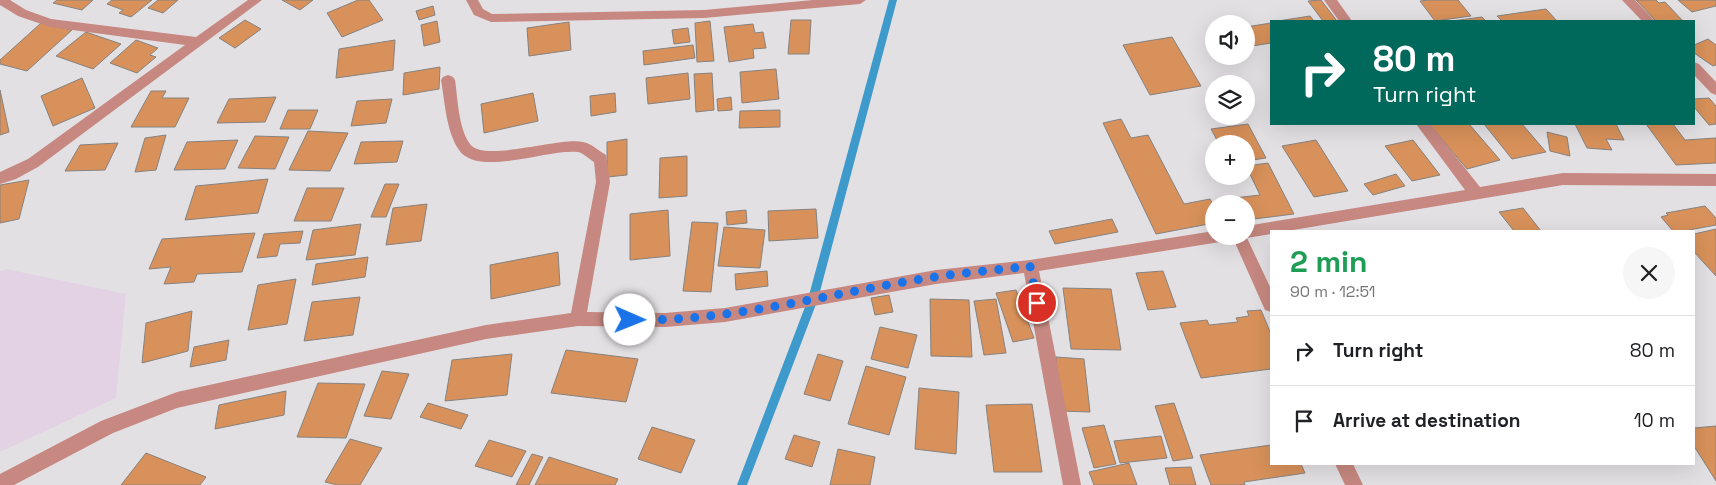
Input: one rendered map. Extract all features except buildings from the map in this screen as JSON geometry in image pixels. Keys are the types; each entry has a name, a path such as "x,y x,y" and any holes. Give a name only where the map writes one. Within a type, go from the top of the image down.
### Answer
{"street":[{"path":"1,0 22,13 50,23 197,42"},
{"path":"0,178 33,163 256,0"},
{"path":"472,0 474,9 479,14 490,18 704,14 860,0"},
{"path":"1330,0 1345,20"},
{"path":"1628,0 1648,20"},
{"path":"1695,68 1716,90"},
{"path":"448,80 460,140 467,151 480,156 491,156 564,147 582,147 601,159 603,182 578,318"},
{"path":"1425,125 1475,192"},
{"path":"1255,230 1475,192 1563,179 1716,180"},
{"path":"0,484 107,427 177,400 486,332 578,318 665,320 725,315 936,277 1030,266 1205,238"},
{"path":"1243,245 1270,303"},
{"path":"1030,266 1072,485"},
{"path":"1344,465 1354,485"}],"shaded area":[{"path":"6,269 126,294 116,398 0,452 0,271"}],"waterway":[{"path":"742,485 813,299 893,0"}],"route":[{"path":"630,320 665,320 725,315 936,277 1030,266 1037,303"}]}
